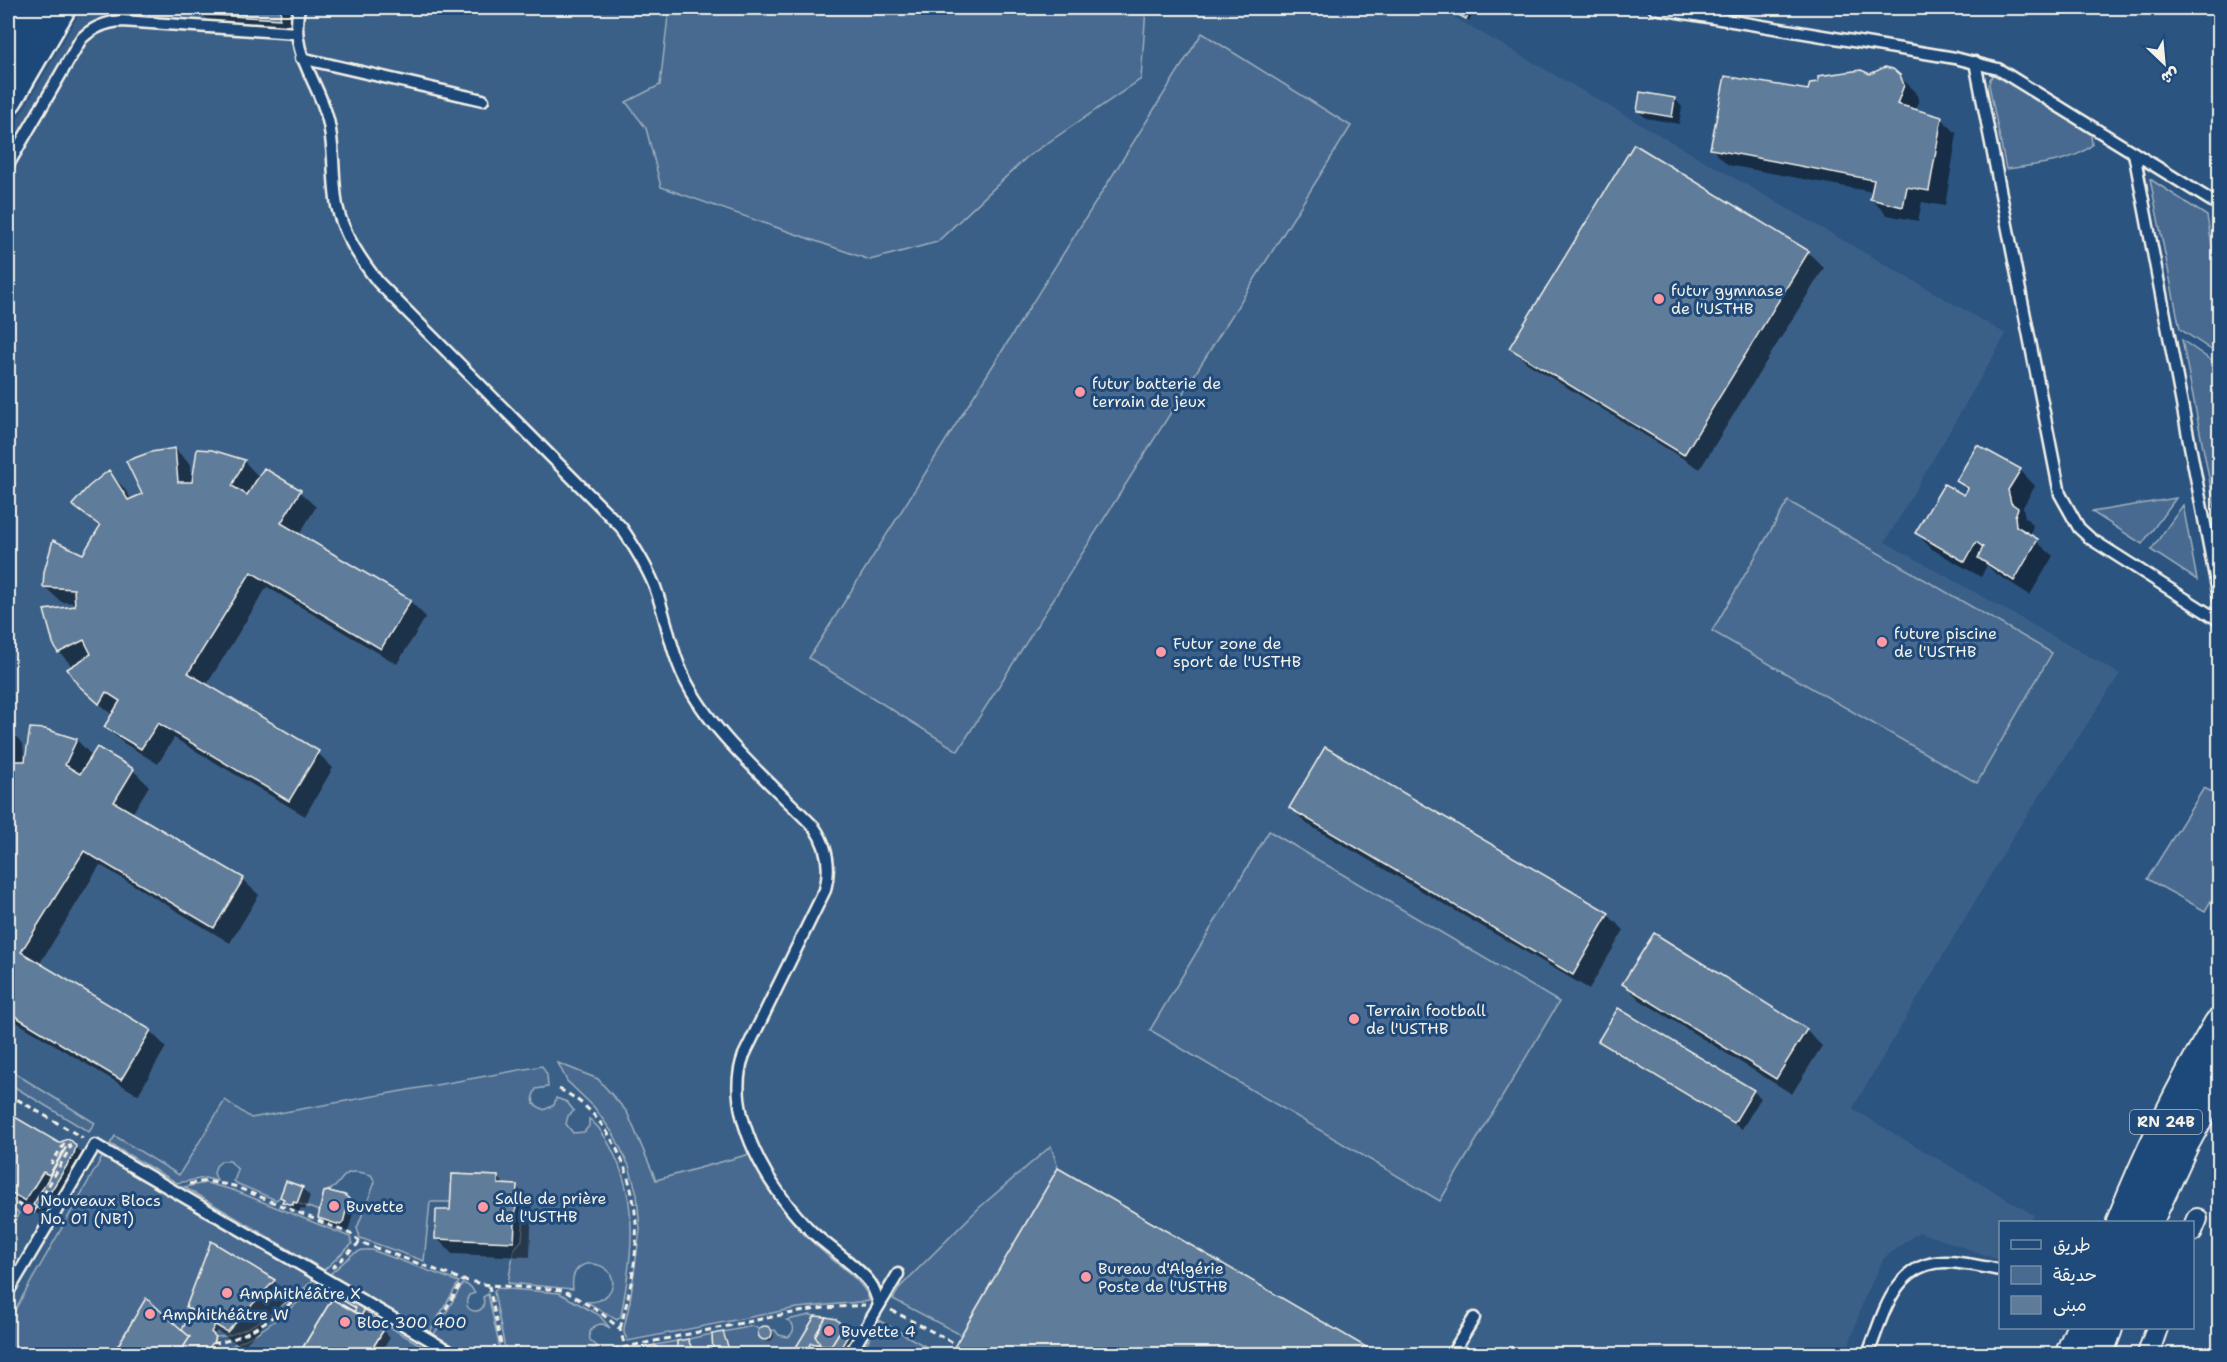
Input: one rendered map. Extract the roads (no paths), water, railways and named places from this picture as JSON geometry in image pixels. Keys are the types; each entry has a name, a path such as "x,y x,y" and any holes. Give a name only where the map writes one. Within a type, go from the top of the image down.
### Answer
{"main road":[{"path":"8,52 35,8"},
{"path":"8,99 61,8"},
{"name":"RN 24B","path":"2123,1221 2159,1136 2220,1025"},
{"path":"2146,1221 2183,1142 2220,1074"},
{"path":"2072,1354 2083,1329"},
{"path":"2096,1354 2106,1329"}],"street":[{"path":"2148,1354 2157,1329"}],"lane":[{"path":"298,8 296,33 301,57 328,118 332,138 337,207 345,228 366,266 621,527 650,575 676,660 699,704 713,724 814,827 821,837 829,869 825,890 744,1055 738,1076 739,1096 755,1153 775,1187 812,1232 868,1280 879,1305"},
{"path":"1654,8 1975,62 1998,69 2220,206"},
{"path":"8,165 81,39 89,31 99,26 122,21 296,33"},
{"path":"301,57 483,100"},
{"path":"1975,62 2060,494 2079,528 2091,539 2220,621"},
{"path":"2134,153 2220,603"},
{"path":"8,1292 95,1145 448,1353"},
{"path":"1868,1354 1889,1299 1895,1288 1912,1272 1934,1263 1946,1262 1999,1270"},
{"path":"850,1354 898,1274"},
{"path":"1452,1354 1474,1318"}],"place":[{"name":"futur gymnase de l'USTHB","path":"1659,299"},
{"name":"futur batterie de terrain de jeux","path":"1080,392"},
{"name":"future piscine de l'USTHB","path":"1882,642"},
{"name":"Futur zone de sport de l'USTHB","path":"1161,652"},
{"name":"Terrain football de l'USTHB","path":"1354,1019"},
{"name":"Buvette","path":"334,1206"},
{"name":"Salle de prière de l'USTHB","path":"483,1207"},
{"name":"Nouveaux Blocs No. 01 (NB1)","path":"28,1209"},
{"name":"Bureau d'Algérie Poste de l'USTHB","path":"1086,1277"},
{"name":"Amphithéâtre X","path":"227,1293"},
{"name":"Amphithéâtre W","path":"150,1314"},
{"name":"Bloc 300 400","path":"345,1322"},
{"name":"Buvette 4","path":"829,1331"}]}
